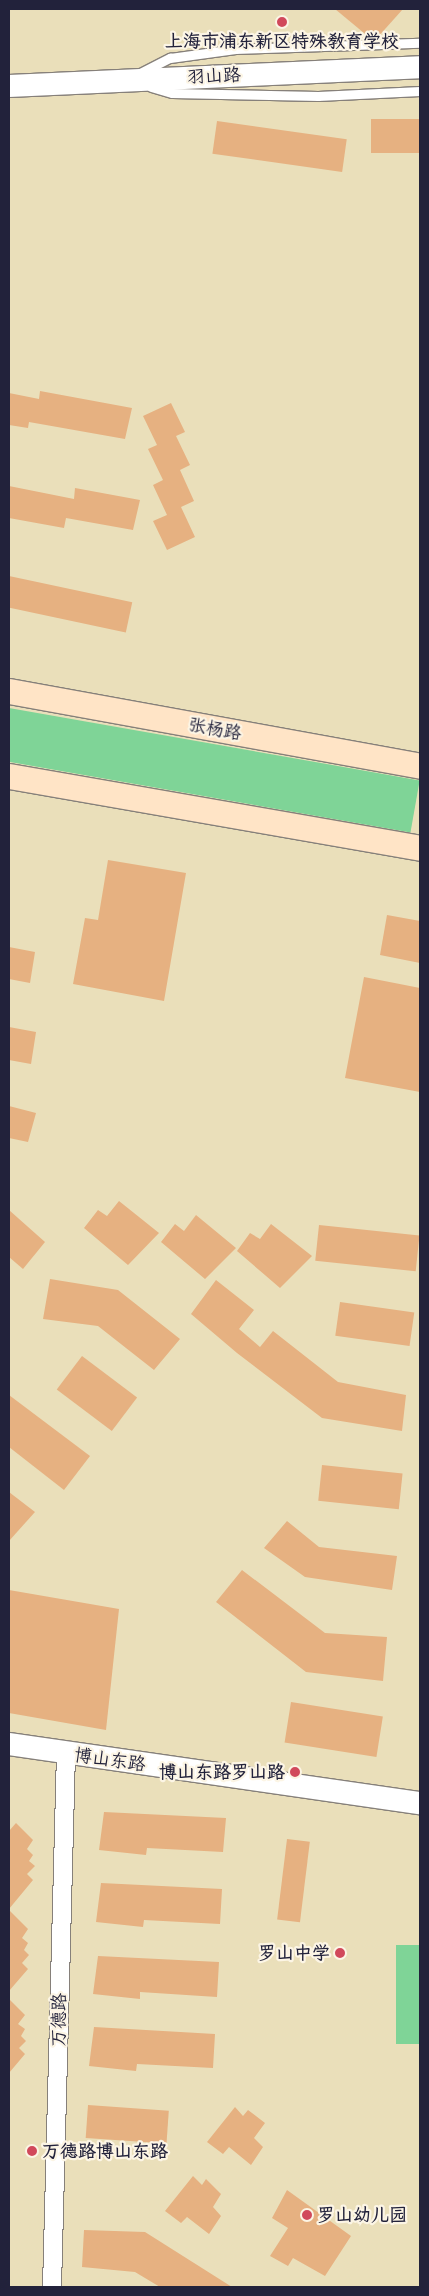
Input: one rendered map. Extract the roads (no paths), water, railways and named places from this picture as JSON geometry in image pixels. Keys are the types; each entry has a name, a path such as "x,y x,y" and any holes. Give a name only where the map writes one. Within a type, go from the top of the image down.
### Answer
{"main road":[{"name":"张杨路","path":"9,691 420,766"},
{"path":"9,776 420,848"}],"street":[{"name":"羽山路","path":"9,86 420,67"},
{"name":"博山东路","path":"9,1744 66,1754 420,1803"},
{"name":"万德路","path":"52,2287 66,1754"}],"lane":[{"path":"124,80 170,58 235,49 420,43"},
{"path":"124,80 172,93 318,96 420,91"}],"place":[{"name":"上海市浦东新区特殊教育学校","path":"282,22"},
{"name":"博山东路罗山路","path":"295,1772"},
{"name":"罗山中学","path":"340,1953"},
{"name":"万德路博山东路","path":"32,2151"},
{"name":"罗山幼儿园","path":"307,2215"}]}
